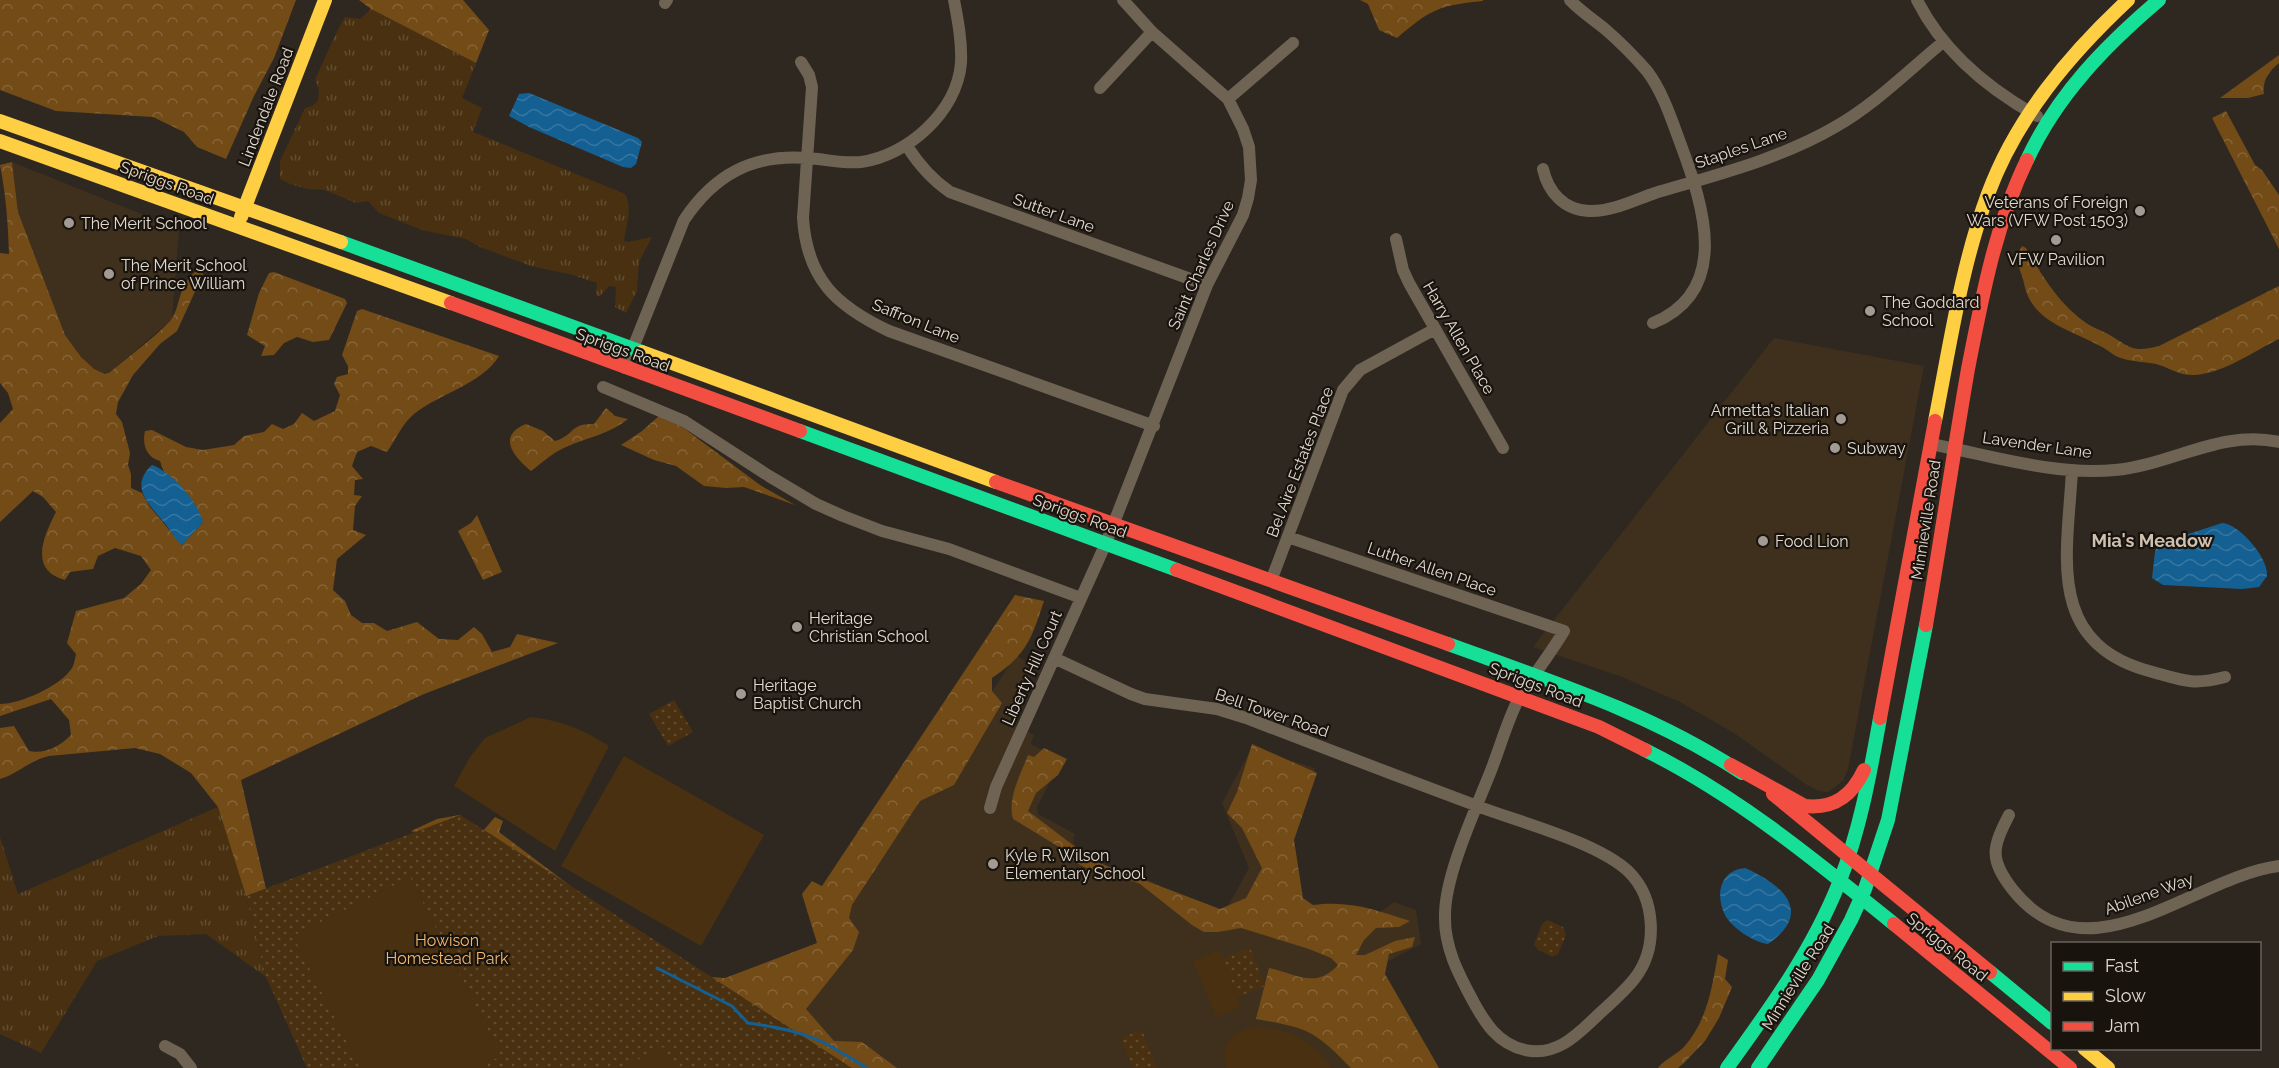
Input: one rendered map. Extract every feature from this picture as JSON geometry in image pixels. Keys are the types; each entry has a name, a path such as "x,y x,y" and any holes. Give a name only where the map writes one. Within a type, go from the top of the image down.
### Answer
{"main road":[{"name":"Lindendale Road","path":"237,226 325,0"},
{"name":"Minnieville Road","path":"1727,1068 1756,1028 1803,954 1839,881 1849,855 1871,767 1930,444 1963,276 1977,225 2003,159 2030,112 2073,53 2128,0"},
{"name":"Minnieville Road","path":"1758,1068 1829,964 1872,874 1891,808 1936,563 1953,448 1996,237 2012,189 2047,122 2094,58 2120,32 2159,0"},
{"name":"Spriggs Road","path":"0,121 245,207 1114,525 1584,692 1652,721 1707,749 1777,797 2051,1022"},
{"name":"Spriggs Road","path":"0,141 1106,543 1599,727 1685,770 1726,794 1862,898 2070,1068"},
{"path":"1731,765 1805,806 1826,808 1845,798 1854,790 1863,774 1881,714"},
{"path":"2086,1050 2108,1068"}],"street":[{"path":"625,368 684,220 701,197 718,181 749,164 787,157 845,163 880,157 907,146 929,127 941,112 961,65 954,0"},
{"name":"Saint Charles Drive","path":"1106,543 1154,426 1207,285 1243,215 1251,180 1249,147 1244,129 1228,99 1152,32 1123,0"},
{"path":"1570,0 1627,50 1647,72 1667,109 1700,203 1704,229 1703,270 1699,283 1683,306 1670,316 1653,323"},
{"path":"1917,0 1926,19 1942,42 1960,61 2047,122"},
{"path":"1100,88 1152,32"},
{"name":"Staples Lane","path":"1543,169 1549,189 1555,196 1576,209 1588,211 1608,208 1694,182 1780,153 1836,127 1853,116 1942,42"},
{"path":"1228,99 1293,43"},
{"name":"Saffron Lane","path":"801,62 809,75 812,87 803,218 808,253 822,282 845,306 889,331 1154,426"},
{"name":"Sutter Lane","path":"907,146 918,164 934,180 957,195 1207,285"},
{"name":"Harry Allen Place","path":"1396,239 1406,277 1503,448"},
{"name":"Bel Aire Estates Place","path":"1271,581 1343,390 1360,370 1435,329"},
{"path":"603,387 684,421 779,482 816,504 843,516 882,531 949,549 1082,598"},
{"name":"Lavender Lane","path":"1930,444 2073,470 2112,471 2148,465 2242,438 2279,442"},
{"path":"2073,470 2067,580 2070,598 2085,629 2110,654 2132,666 2193,683 2225,677"},
{"name":"Luther Allen Place","path":"1288,537 1564,631 1535,675"},
{"name":"Liberty Hill Court","path":"990,808 996,787 1106,543"},
{"name":"Bell Tower Road","path":"1054,658 1145,699 1227,712 1599,851 1630,873 1648,907 1651,926 1648,955 1638,973 1577,1036 1558,1047 1526,1051 1506,1043 1495,1034 1481,1016 1450,954 1444,917 1446,898 1478,806"},
{"path":"1478,806 1520,697 1535,675"},
{"name":"Abilene Way","path":"2009,815 1995,846 1995,856 2002,873 2016,893 2033,909 2056,922 2073,927 2090,929 2121,925 2252,873 2279,866"},
{"path":"165,1046 180,1053 191,1068"}],"shaded area":[{"name":"The Merit School of Prince William","path":"12,162 179,229 172,319 99,382 65,335 18,212"},
{"path":"1774,338 1924,366 1848,769 1843,781 1828,792 1819,791 1807,785 1734,733 1680,702 1622,677 1533,647"},
{"name":"Kyle R. Wilson Elementary School","path":"1016,655 1028,663 1032,672 1009,723 1034,735 1032,745 1062,759 1037,807 1038,814 1075,834 1073,842 1075,846 1100,857 1107,868 1118,872 1125,868 1222,917 1249,868 1222,803 1251,749 1315,768 1286,842 1301,908 1356,929 1394,902 1416,910 1421,944 1381,965 1375,980 1421,1068 852,1068 777,1019"}],"green space":[{"path":"0,0 296,0 274,58 226,159 197,147 184,132 153,117 56,111 0,90"},
{"path":"359,0 463,0 489,30 476,63 371,9"},
{"path":"1360,0 1483,1 1456,4 1437,10 1397,38 1379,30 1368,4"},
{"path":"371,9 476,63 462,98 482,108 473,132 625,194 629,211 624,241 652,237 639,262 637,291 626,313 615,307 616,287 609,286 599,297 596,294 597,283 531,266 480,247 466,239 422,230 379,213 368,201 356,203 325,190 308,189 280,179 280,161 305,108 318,101 319,89 315,80 345,17 360,19"},
{"path":"2279,55 2279,63 2265,81 2264,94 2248,98 2220,98"},
{"path":"2226,111 2255,165 2262,170 2279,195 2279,249 2212,118"},
{"path":"12,162 18,212 65,335 81,357 94,369 105,374 109,373 156,335 174,315 186,281 199,269 203,274 177,331 160,344 133,375 118,402 116,414 122,422 130,453 128,465 131,474 131,488 142,493 150,507 182,545 203,522 174,481 164,472 160,461 148,453 144,441 145,431 152,430 186,447 203,450 234,445 244,436 264,432 272,424 283,429 294,424 302,413 314,421 335,411 340,395 334,384 337,377 348,374 348,366 342,355 357,311 362,309 499,356 491,366 471,382 414,414 387,452 371,446 357,452 352,466 363,479 355,480 354,495 362,496 355,506 353,530 366,535 337,559 333,590 345,601 351,615 362,623 374,623 387,631 417,622 439,639 458,640 474,627 482,634 492,652 510,647 517,634 558,643 424,694 241,780 266,889 246,896 218,807 191,773 160,754 135,748 49,756 0,779 0,728 14,726 29,751 35,752 51,749 71,735 69,720 51,699 0,716 0,704 18,701 39,693 67,675 73,667 76,654 67,643 76,611 124,598 141,584 151,570 141,556 115,548 98,556 93,569 70,572 65,580 54,575 47,569 42,552 47,532 56,512 43,497 33,491 0,522 0,423 13,409 8,393 0,383 0,253 9,254 0,165"},
{"path":"2022,246 2026,248 2054,291 2071,311 2091,326 2132,348 2143,349 2159,346 2279,286 2279,339 2228,366 2195,375 2180,373 2156,364 2120,358 2059,326 2040,313 2027,294 2019,268 2018,257"},
{"path":"274,272 345,299 347,303 329,340 313,342 297,337 284,343 274,355 261,356 265,346 247,335 259,293 269,273"},
{"path":"606,408 615,416 628,419 606,432 561,449 531,471 511,447 512,434 526,424 543,431 555,441 566,436 576,427 594,424"},
{"path":"659,416 681,426 760,485 795,505 744,487 704,486 676,466 654,460 621,445"},
{"path":"477,515 502,572 483,580 458,531 471,523"},
{"path":"1015,595 1044,601 1026,645 1013,661 992,678 992,691 1002,703 954,785 920,801 852,905 849,918 859,932 853,950 806,1009 834,1041 862,1042 897,1068 821,1068 437,839 411,831 437,819 460,815 471,830 483,831 495,817 503,821 499,832 614,919 710,977 725,978 817,943 802,894 812,881 822,886"},
{"path":"674,700 693,732 668,746 649,714"},
{"path":"531,717 572,727 609,746 555,851 454,786 470,757 485,738"},
{"path":"1252,744 1317,773 1294,840 1303,898 1313,905 1351,905 1410,921 1399,927 1376,928 1364,940 1356,955 1365,955 1395,941 1415,937 1412,947 1389,954 1385,974 1439,1068 1351,1068 1328,1046 1309,1033 1288,1025 1256,1019 1269,968 1296,976 1313,978 1329,973 1338,965 1331,958 1309,949 1241,928 1204,932 1140,884 1086,868 1075,862 1064,850 1013,819 1013,795 1028,755 1034,757 1044,748 1067,759 1058,775 1036,793 1028,811 1094,861 1220,909 1246,898 1262,868 1242,828 1227,813 1237,792"},
{"path":"624,756 764,835 701,946 561,866"},
{"path":"218,807 246,896 266,977 206,934 158,936 97,961 41,1053 0,1034 0,837 18,894"},
{"name":"Howison Homestead Park","path":"460,815 852,1068 307,1068 266,977 246,896"},
{"path":"410,877 501,1056 477,1068 360,1068 293,936"},
{"path":"1548,920 1563,927 1566,935 1558,954 1552,957 1537,949 1534,944 1542,924"},
{"path":"1250,948 1265,986 1237,997 1222,959"},
{"path":"1219,950 1241,1007 1216,1017 1193,960"},
{"path":"1718,954 1728,960 1725,979 1732,987 1719,1018 1705,1041 1678,1068 1658,1068 1684,1047 1698,1026 1711,992"},
{"path":"1257,1026 1290,1033 1299,1038 1317,1050 1331,1068 1227,1068 1226,1045 1241,1031"},
{"path":"1142,1030 1157,1068 1133,1068 1121,1038"},
{"path":"664,1047 674,1068 621,1068"}],"water":[{"path":"529,93 638,138 642,142 636,164 631,168 623,167 529,127 509,116 519,94"},
{"path":"152,465 176,481 196,506 203,522 182,545 144,497 142,482 145,473"},
{"path":"2222,523 2237,529 2258,552 2267,576 2259,587 2242,589 2163,585 2152,578 2158,544"},
{"path":"1745,868 1771,883 1788,900 1791,910 1789,921 1782,932 1768,944 1738,929 1728,920 1722,907 1720,892 1725,878 1730,873"}],"waterway":[{"path":"657,968 732,1006 748,1023 780,1028 811,1037 867,1068"}],"traffic: fast":[{"path":"2027,160 2053,114 2084,73 2120,35 2159,0"},
{"path":"341,242 642,352"},
{"path":"800,431 1177,570"},
{"path":"1758,1068 1818,980 1865,889 1888,820 1926,625"},
{"path":"1448,644 1562,685 1636,716 1672,733 1742,773"},
{"path":"1727,1068 1803,956 1839,883 1859,823 1880,718"},
{"path":"1645,750 1679,768 1743,808 1894,924"},
{"path":"1990,972 2051,1022"}],"traffic: slow":[{"path":"241,217 325,0"},
{"path":"1935,421 1970,250 1988,194 2000,166 2013,139 2046,89 2085,43 2128,0"},
{"path":"0,121 341,242"},
{"path":"0,141 451,303"},
{"path":"642,352 996,482"},
{"path":"2086,1050 2108,1068"}],"traffic: jam":[{"path":"1926,625 1968,369 1984,289 2006,210 2027,160"},
{"path":"451,303 800,431"},
{"path":"1880,718 1935,421"},
{"path":"996,482 1448,644"},
{"path":"1177,570 1599,727 1645,750"},
{"path":"1731,765 1805,806 1825,805 1841,799 1854,787 1864,770"},
{"path":"1773,794 1990,972"},
{"path":"1894,924 2070,1068"}],"place":[{"name":"Veterans of Foreign Wars (VFW Post 1503)","path":"2140,211"},
{"name":"The Merit School","path":"69,223"},
{"name":"VFW Pavilion","path":"2056,240"},
{"name":"The Merit School of Prince William","path":"109,274"},
{"name":"The Goddard School","path":"1870,311"},
{"name":"Armetta's Italian Grill & Pizzeria","path":"1841,419"},
{"name":"Subway","path":"1835,448"},
{"name":"Food Lion","path":"1763,541"},
{"name":"Heritage Christian School","path":"797,627"},
{"name":"Heritage Baptist Church","path":"741,694"},
{"name":"Kyle R. Wilson Elementary School","path":"993,864"}],"district":[{"name":"Mia's Meadow","path":"2152,540"}]}
